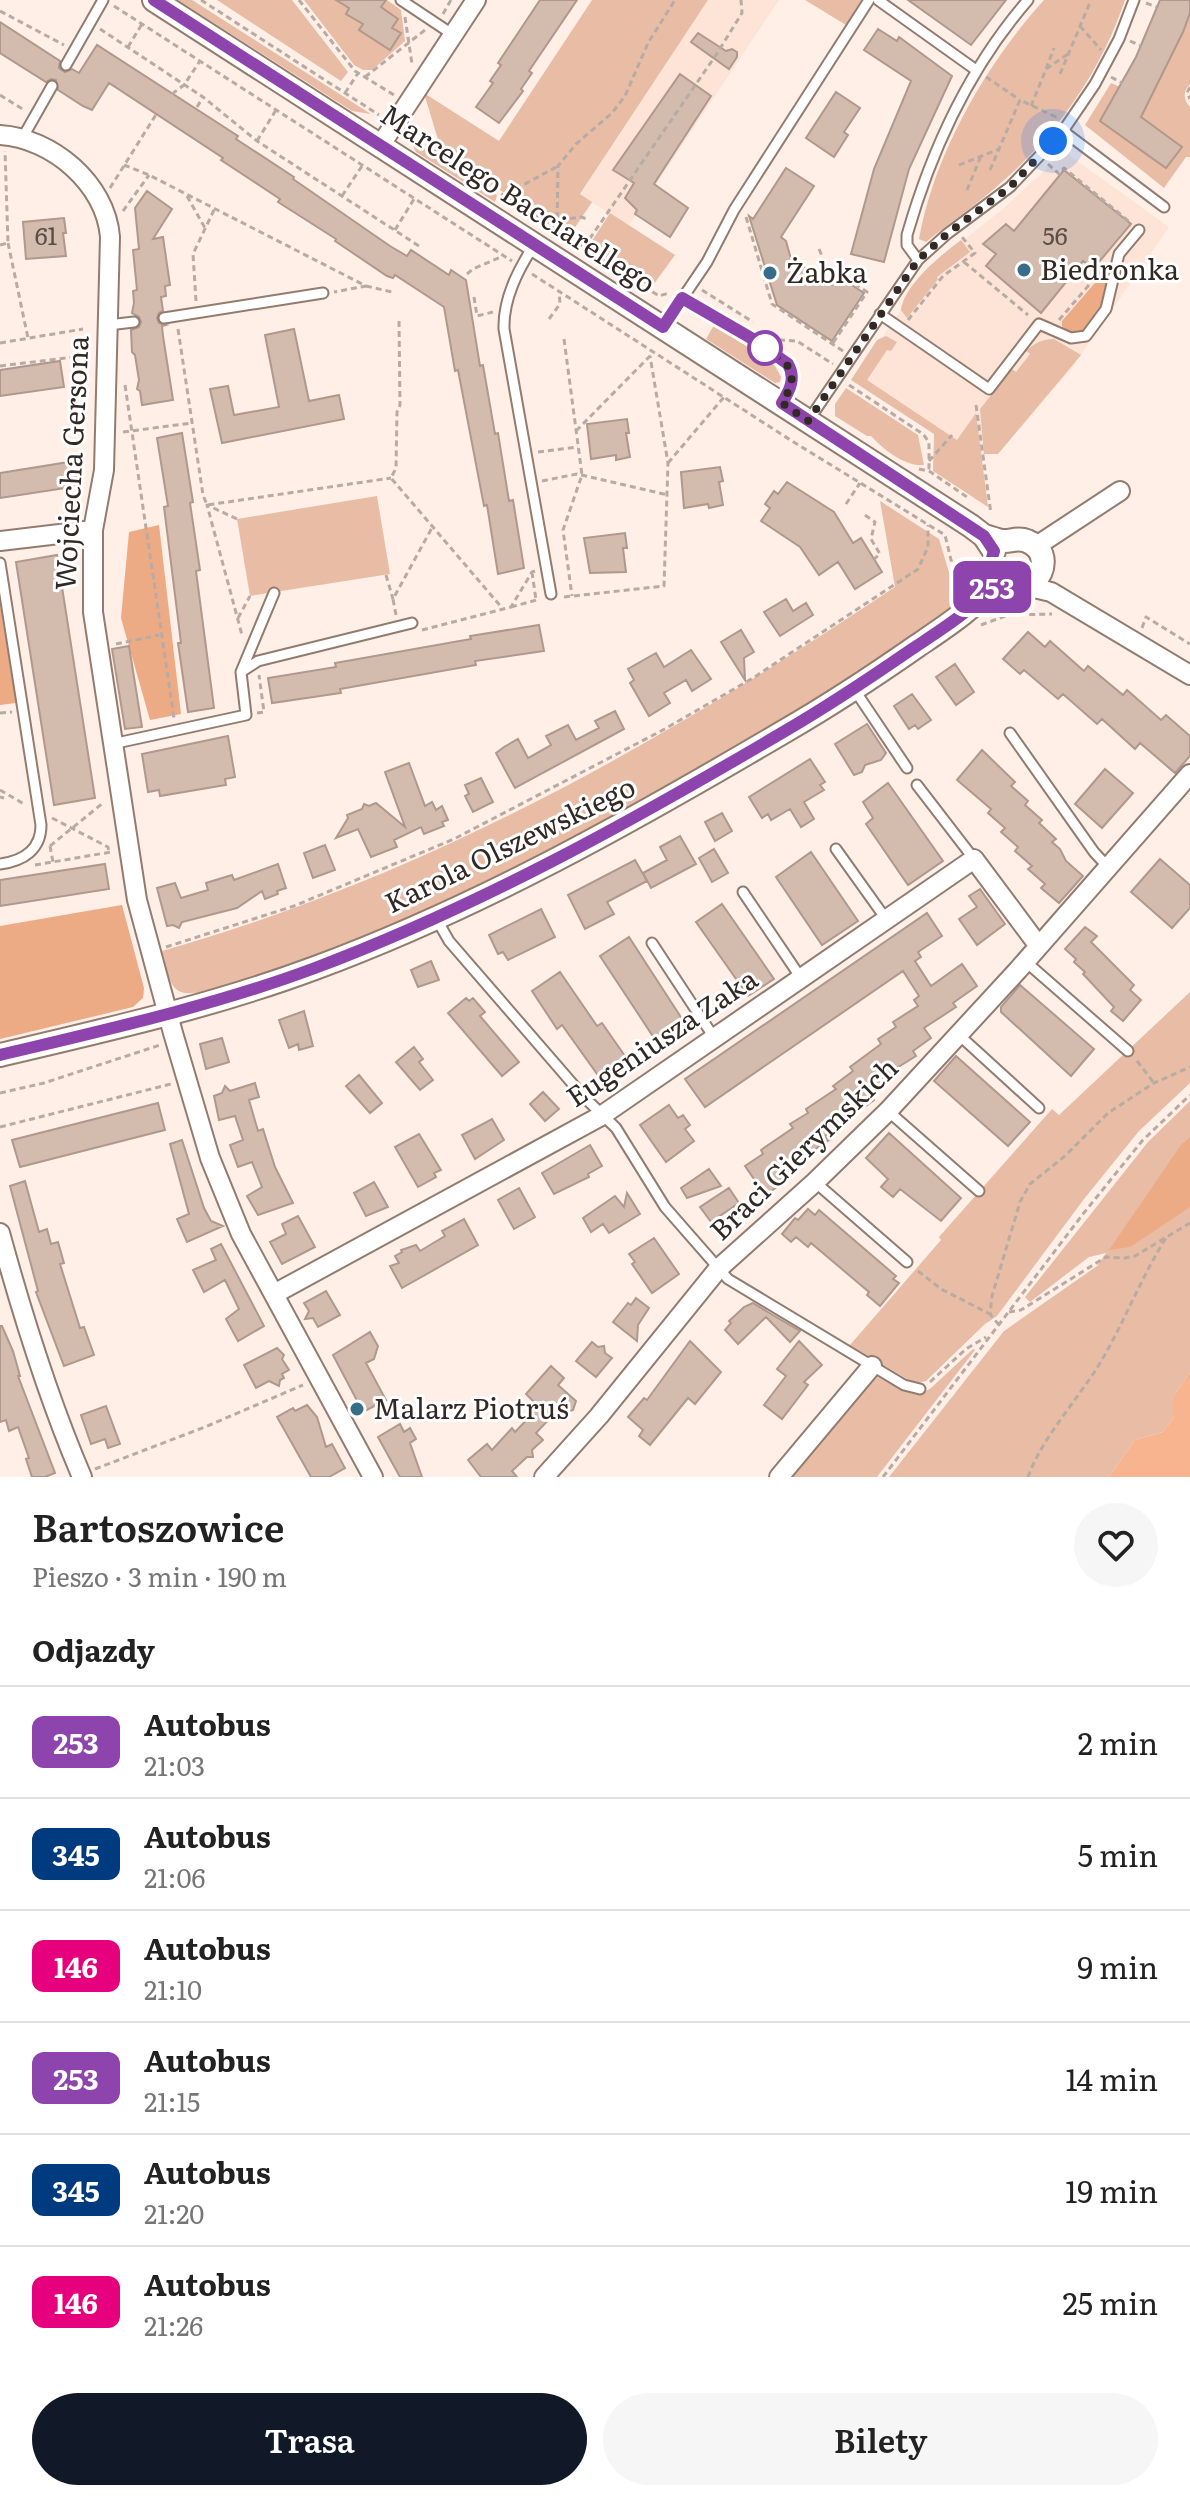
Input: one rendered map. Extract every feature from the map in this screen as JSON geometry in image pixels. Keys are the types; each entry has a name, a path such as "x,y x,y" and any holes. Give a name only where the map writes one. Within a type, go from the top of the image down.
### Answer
{"street":[{"name":"Marcelego Bacciarellego","path":"154,0 782,403 994,543"},
{"path":"380,146 476,0"},
{"name":"Wojciecha Gersona","path":"9,136 68,163 98,198 109,225 104,470 93,530 93,612 137,900 167,1013 210,1158 241,1234 373,1477"},
{"path":"1037,545 1120,491"},
{"path":"0,541 93,530"},
{"path":"1037,545 1017,538 994,543 988,595 1040,585 1190,675"},
{"path":"1037,545 1043,564 1040,585"},
{"name":"Karola Olszewskiego","path":"0,1055 240,993 315,968 436,918 618,828 854,689 988,595"},
{"name":"Braci Gierymskich","path":"544,1477 599,1416 718,1269 888,1111 1190,774"},
{"path":"974,859 1038,945"},
{"name":"Eugeniusza Zaka","path":"274,1294 601,1116 974,859"},
{"path":"0,1233 51,1401 82,1475"},
{"path":"779,1477 872,1366"}],"lane":[{"path":"401,0 452,34"},
{"path":"663,327 707,262 738,203 869,0"},
{"path":"878,0 976,70"},
{"path":"918,260 907,245 907,235 939,142 976,70 1004,28 1028,0"},
{"path":"66,65 106,1"},
{"path":"808,421 918,260 1010,187 1063,131 1095,84 1139,1"},
{"path":"9,136 52,86"},
{"path":"1063,131 1164,207"},
{"path":"880,314 989,389 1039,324 1071,338 1086,336 1106,309 1119,254 1138,229"},
{"path":"534,245 513,284 503,315 505,344 553,597"},
{"path":"164,318 323,293"},
{"path":"682,298 751,338 788,364 793,375 792,384 782,403"},
{"path":"108,325 134,322"},
{"path":"0,563 42,812 41,836 35,848 15,862 0,864"},
{"path":"112,744 246,715 241,672 274,593"},
{"path":"241,672 258,661 399,626 414,627"},
{"path":"854,689 907,768"},
{"path":"1010,733 1107,866"},
{"path":"917,785 974,859"},
{"path":"836,849 886,919"},
{"path":"743,892 801,978"},
{"path":"436,918 449,941 601,1116 616,1128 665,1207 718,1269 742,1290 904,1385 920,1389"},
{"path":"652,943 715,1039"},
{"path":"1025,961 1128,1051"},
{"path":"959,1035 1039,1108"},
{"path":"888,1111 979,1191"},
{"path":"815,1182 907,1262"}],"path":[{"path":"201,0 377,113"},
{"path":"299,0 358,73 408,103"},
{"path":"401,0 419,86"},
{"path":"505,198 558,166 576,144 612,113 625,96 648,43 675,0"},
{"path":"584,248 716,55 742,13 741,0"},
{"path":"1060,74 1091,0"},
{"path":"106,1 510,260"},
{"path":"1139,1 1157,7"},
{"path":"0,11 68,47"},
{"path":"90,23 203,97 257,141 419,246"},
{"path":"365,77 435,23"},
{"path":"128,47 142,24"},
{"path":"1080,26 1102,52 1110,56"},
{"path":"1128,40 1141,46"},
{"path":"1031,106 1054,48"},
{"path":"1046,69 1068,54"},
{"path":"172,94 184,85 200,61"},
{"path":"976,70 1031,106 1056,117 1061,110"},
{"path":"345,93 358,73"},
{"path":"1111,76 1122,83"},
{"path":"1190,87 1187,93 1190,99"},
{"path":"0,95 26,111"},
{"path":"197,107 203,97"},
{"path":"990,170 1020,100"},
{"path":"257,141 276,110"},
{"path":"98,198 110,188 157,113"},
{"path":"224,126 230,119"},
{"path":"407,132 648,289"},
{"path":"9,136 8,243 28,338"},
{"path":"959,165 999,149"},
{"path":"967,190 981,156"},
{"path":"1039,156 1059,174 1064,168 1138,229"},
{"path":"124,165 366,286 392,292"},
{"path":"342,196 362,165"},
{"path":"557,230 558,166"},
{"path":"109,225 121,214 149,175"},
{"path":"186,194 205,228"},
{"path":"395,230 414,199"},
{"path":"742,205 772,304 851,356"},
{"path":"197,313 193,254 215,209"},
{"path":"558,221 581,217 587,219"},
{"path":"907,321 943,276 975,253 962,237"},
{"path":"0,245 8,243"},
{"path":"819,249 829,272"},
{"path":"467,274 504,256"},
{"path":"964,262 1039,324"},
{"path":"1057,323 1102,269"},
{"path":"820,276 835,270 867,292 833,344"},
{"path":"530,272 651,354 945,535 961,602 988,595"},
{"path":"323,293 366,286"},
{"path":"549,319 560,304 559,290"},
{"path":"701,290 754,323"},
{"path":"474,297 477,316 493,312"},
{"path":"176,316 207,505 248,654"},
{"path":"391,478 396,468 397,412 400,405 399,321"},
{"path":"0,343 83,329"},
{"path":"774,336 783,342 797,341 836,366"},
{"path":"564,339 582,475 563,530 572,596"},
{"path":"576,431 651,354"},
{"path":"414,627 553,597 664,586 668,463 651,354"},
{"path":"0,366 82,356"},
{"path":"846,382 923,434 929,442 931,474"},
{"path":"125,385 176,730"},
{"path":"668,463 724,397"},
{"path":"976,405 991,514"},
{"path":"123,432 192,423"},
{"path":"929,461 952,435"},
{"path":"527,454 578,447"},
{"path":"546,480 582,475 668,495"},
{"path":"207,505 391,478"},
{"path":"391,478 503,609"},
{"path":"846,504 860,483"},
{"path":"207,505 237,519"},
{"path":"865,515 875,522 871,539 880,554 874,559"},
{"path":"151,952 294,906 395,866 492,820 661,731 753,678 918,569 928,547 928,525"},
{"path":"393,599 433,526"},
{"path":"511,607 532,572 546,568"},
{"path":"532,572 536,600"},
{"path":"386,575 399,626"},
{"path":"238,618 250,596"},
{"path":"1134,642 1146,617 1190,644"},
{"path":"108,645 160,635"},
{"path":"246,715 264,712 259,672"},
{"path":"0,790 3,798 42,812 108,847 109,853"},
{"path":"50,846 107,800"},
{"path":"32,865 115,852"},
{"path":"0,1093 59,1079 165,1043"},
{"path":"1128,1051 1154,1083"},
{"path":"990,1314 1007,1244 1020,1202 1030,1184 1065,1156 1108,1113 1154,1083 1190,1067"},
{"path":"0,1127 186,1080"},
{"path":"883,1477 990,1334 1142,1141 1190,1095"},
{"path":"1009,1312 1021,1310 1106,1257 1135,1256 1190,1223"},
{"path":"1028,1477 1097,1367 1166,1238"},
{"path":"907,1262 941,1289 990,1314 999,1325"},
{"path":"920,1389 966,1349 990,1334"},
{"path":"82,1475 318,1379"}],"shaded area":[{"path":"178,0 192,0 371,114 352,111"},
{"path":"217,0 292,0 348,72 341,81"},
{"path":"304,0 336,0 349,8 346,14 363,24 359,30 401,33 392,28 397,18 381,7 384,3 381,0 387,0 401,10 405,41 372,70 363,70 354,65"},
{"path":"592,0 708,0 580,194 592,202 570,235 442,153 424,93 499,141"},
{"path":"708,0 779,0 629,225 580,195"},
{"path":"805,0 861,0 846,25"},
{"path":"1044,0 1125,0 1091,75 1042,142 975,204 926,242 919,239 937,175 965,112 1002,52"},
{"path":"1190,13 1190,84 1185,95 1190,107 1190,157 1186,157 1164,188 1085,125 1111,83 1120,87 1100,121 1166,168 1182,147 1141,117"},
{"path":"407,135 497,195 495,202 416,152"},
{"path":"1062,150 1169,227 1072,368 998,454 975,454 856,376 931,266 1004,208"},
{"path":"610,213 675,255 651,288 592,249 590,244"},
{"path":"961,240 970,252 937,277 907,318 901,310 909,291 925,271"},
{"path":"1100,277 1106,279 1108,284 1099,313 1088,330 1080,334 1072,333 1062,326 1062,321"},
{"path":"714,325 774,364 781,377 780,382 775,383 706,339"},
{"path":"886,336 897,342 891,351 887,350 867,380 957,440 976,413 988,507 933,471 934,434 851,380 877,340"},
{"path":"1054,339 1081,355 998,454 984,454 980,409 1012,369 1016,372 1030,354 1026,351 1039,342"},
{"path":"846,388 918,435 924,465 902,460 871,436 835,416 835,404"},
{"path":"377,496 390,574 250,596 237,519"},
{"path":"880,501 939,539 958,602 934,619 936,623 836,691 630,814 387,931 210,994 208,990 186,993 174,987 162,951 262,920 358,883 451,843 543,798 721,698 895,587"},
{"path":"159,525 181,714 150,720 121,618 129,532"},
{"path":"0,603 16,703 0,705"},
{"path":"122,905 144,988 143,998 133,1007 0,1039 0,926"},
{"path":"1190,992 1190,1083 1139,1131 997,1316 926,1381 917,1383 850,1345 941,1240 939,1237 1052,1109 1059,1115"},
{"path":"1190,1101 1190,1373 1174,1395 1174,1417 1163,1432 1135,1440 1109,1477 889,1477 1004,1331 1097,1266 1106,1253 1089,1257 1030,1302 1025,1297 1148,1142"},
{"path":"1190,1137 1190,1207 1130,1247 1109,1250 1181,1145"},
{"path":"973,1349 877,1477 784,1477 870,1373 894,1386 921,1394"},
{"path":"1190,1373 1190,1477 1109,1477 1135,1440 1163,1432 1174,1417 1174,1395"}],"building":[{"path":"336,0 386,0 381,7 398,19 392,28 401,33 390,50 359,30 363,24 346,14 349,8"},
{"path":"540,0 577,0 529,71 532,73 521,89 523,91 499,123 476,107 493,83 490,81 501,65 498,63"},
{"path":"908,0 1006,0 971,45"},
{"path":"1160,0 1190,0 1190,13 1183,32 1141,117 1182,147 1166,168 1100,121 1136,57"},
{"path":"0,22 60,61 59,68 65,72 72,69 79,73 97,45 238,136 236,139 390,246 407,256 411,250 449,275 451,270 466,280 480,366 483,365 495,434 498,433 509,501 513,500 524,568 498,574 487,505 484,506 444,307 395,275 393,278 387,276 278,202 280,199 221,160 223,158 109,83 92,110 58,90 56,80 46,82 0,53"},
{"path":"878,29 897,41 899,37 952,76 909,169 884,262 851,254 874,169 911,81 864,50"},
{"path":"698,33 726,51 732,49 737,52 729,69 691,42"},
{"path":"680,74 711,96 654,184 688,208 670,237 635,214 637,210 625,198 634,183 613,170"},
{"path":"836,92 860,108 844,132 848,135 834,157 806,138"},
{"path":"786,168 814,186 781,237 786,241 791,259 832,285 838,276 864,293 832,341 777,305 749,216 753,219"},
{"path":"1064,170 1131,224 1093,269 1083,261 1041,313 986,266 996,254 983,244 1006,224 1014,231"},
{"path":"147,191 172,209 153,239 163,237 170,285 165,286 166,296 161,297 163,311 157,318 159,323 166,325 162,326 173,400 142,405 137,389 139,380 132,352 131,330 139,327 141,322 132,313 133,291 137,290 133,250 139,249 135,208"},
{"path":"64,218 66,256 26,259 23,222"},
{"path":"294,329 309,401 339,395 344,419 222,443 210,389 228,386 234,415 279,407 265,335"},
{"path":"60,361 64,387 0,396 0,370"},
{"path":"627,419 630,457 616,460 616,455 591,459 587,424"},
{"path":"182,433 193,502 190,503 200,570 196,571 214,708 188,712 164,507 168,506 157,438"},
{"path":"75,461 79,486 0,498 0,473"},
{"path":"720,467 723,505 684,508 681,472"},
{"path":"787,482 834,512 853,543 861,538 882,572 855,589 838,562 819,575 800,547 761,521 770,508 765,504 774,491 778,494"},
{"path":"625,533 626,572 590,573 584,538"},
{"path":"57,555 95,798 54,805 16,562"},
{"path":"786,599 793,611 806,603 813,615 780,636 764,612"},
{"path":"539,625 544,651 475,661 476,665 340,689 341,693 272,703 268,678 471,639 470,636"},
{"path":"741,630 754,652 744,658 745,680 721,642"},
{"path":"1028,632 1045,647 1050,641 1084,671 1088,666 1123,695 1127,690 1161,720 1166,715 1190,736 1190,756 1175,773 1140,743 1135,749 1102,719 1097,724 1063,694 1058,699 1024,670 1020,674 1003,659"},
{"path":"129,646 142,727 125,729 112,649"},
{"path":"691,650 711,679 692,691 686,680 664,693 670,703 649,716 630,683 634,680 628,669 656,653 664,667"},
{"path":"955,664 974,692 956,705 936,677"},
{"path":"912,694 931,720 918,729 915,725 909,729 894,706"},
{"path":"615,711 624,729 515,788 496,753 518,739 528,758 551,745 546,736 568,725 576,740 599,728 595,721"},
{"path":"867,724 886,753 881,760 865,765 862,772 854,775 835,744"},
{"path":"228,736 235,777 225,779 226,785 160,796 159,790 148,792 142,754"},
{"path":"982,750 1015,782 1011,786 1028,801 1025,805 1042,820 1039,823 1056,839 1052,842 1066,861 1083,876 1059,903 1041,888 1045,884 1028,869 1032,866 1015,851 1018,847 1001,832 1005,828 988,813 991,809 957,780"},
{"path":"810,759 825,782 820,785 824,790 804,802 814,819 801,827 790,809 771,820 768,814 762,818 749,797"},
{"path":"409,763 425,806 432,802 436,810 442,806 448,820 442,822 444,826 424,834 421,827 394,840 397,847 371,857 358,829 336,838 347,815 362,809 364,804 369,806 376,803 405,827 385,772"},
{"path":"1105,769 1133,793 1102,828 1075,804"},
{"path":"481,778 493,802 473,812 465,796 469,794 465,785"},
{"path":"888,783 943,861 908,885 866,824 873,818 863,802"},
{"path":"722,813 732,831 715,841 705,822"},
{"path":"680,836 696,864 651,888 643,873 667,860 660,847"},
{"path":"325,845 335,870 313,878 304,853"},
{"path":"714,849 728,873 712,882 699,858"},
{"path":"811,852 858,921 822,945 776,877"},
{"path":"1160,859 1190,885 1190,908 1172,928 1131,892"},
{"path":"635,860 647,881 607,902 614,914 585,929 568,895"},
{"path":"105,864 109,889 0,906 0,880"},
{"path":"278,864 286,888 277,891 278,894 265,899 262,891 237,908 182,922 179,928 167,926 157,888 175,883 181,898 208,890 206,883 232,875 234,880"},
{"path":"980,889 1005,924 977,945 959,919 977,907 969,896"},
{"path":"722,904 774,979 748,996 696,922"},
{"path":"541,909 555,937 508,960 503,952 498,954 489,935"},
{"path":"927,913 942,936 918,952 921,957 915,961 931,986 962,964 977,986 953,1003 956,1007 924,1028 931,1038 913,1051 916,1056 884,1076 888,1082 870,1095 874,1100 825,1136 829,1140 796,1162 799,1165 780,1178 783,1183 765,1195 745,1166 763,1154 761,1150 793,1128 790,1124 808,1113 806,1109 836,1089 833,1086 853,1071 850,1067 881,1044 878,1039 896,1027 893,1022 918,1006 914,1000 919,996 903,971 705,1107 685,1079"},
{"path":"1085,927 1097,936 1091,942 1134,985 1130,990 1141,1000 1123,1021 1111,1011 1114,1007 1065,949"},
{"path":"629,937 686,1025 658,1044 600,956"},
{"path":"431,961 439,980 418,987 411,970"},
{"path":"560,972 597,1026 602,1023 627,1059 600,1078 562,1025 557,1029 532,991"},
{"path":"1020,985 1094,1049 1071,1076 1001,1012 1001,1007"},
{"path":"466,998 469,1001 473,998 485,1012 480,1016 519,1062 502,1076 448,1013"},
{"path":"304,1011 313,1046 299,1050 298,1044 289,1048 279,1020"},
{"path":"222,1038 229,1062 206,1069 200,1044"},
{"path":"414,1047 423,1059 419,1062 433,1080 420,1090 396,1062"},
{"path":"956,1056 1030,1122 1008,1146 934,1081"},
{"path":"359,1075 382,1103 370,1113 346,1086"},
{"path":"255,1083 259,1097 249,1100 258,1131 263,1129 275,1167 293,1203 258,1215 247,1196 262,1187 252,1162 238,1167 230,1145 243,1140 235,1116 219,1120 214,1096 222,1093 225,1086 230,1091"},
{"path":"543,1092 559,1109 545,1121 530,1104"},
{"path":"158,1103 165,1130 20,1167 12,1140"},
{"path":"669,1105 678,1118 683,1115 690,1125 685,1129 694,1141 666,1162 640,1125"},
{"path":"492,1119 504,1140 475,1159 462,1135"},
{"path":"889,1133 961,1198 941,1221 900,1189 893,1197 881,1187 888,1179 866,1158"},
{"path":"419,1134 441,1170 434,1173 436,1177 418,1187 395,1147"},
{"path":"182,1140 204,1208 211,1221 223,1226 187,1242 177,1219 189,1214 170,1144"},
{"path":"590,1145 602,1166 588,1174 589,1177 554,1194 542,1173"},
{"path":"709,1169 721,1186 687,1198 681,1188"},
{"path":"25,1181 39,1232 47,1229 51,1244 58,1242 64,1263 60,1264 80,1328 84,1327 94,1355 64,1366 36,1292 10,1186"},
{"path":"374,1182 388,1207 366,1216 354,1193"},
{"path":"519,1188 535,1217 514,1229 498,1200"},
{"path":"729,1188 739,1203 711,1222 700,1207"},
{"path":"627,1193 640,1214 609,1233 603,1224 591,1232 583,1218 615,1196 624,1207"},
{"path":"808,1209 815,1215 819,1210 896,1276 893,1279 899,1283 880,1306 867,1295 869,1292 811,1243 808,1247 796,1237 791,1242 782,1234 795,1218 798,1220"},
{"path":"298,1216 315,1247 282,1264 270,1242 286,1234 282,1224"},
{"path":"464,1219 478,1245 402,1288 390,1266 399,1263 395,1256 401,1250 416,1245 420,1251 445,1236 442,1231"},
{"path":"654,1238 679,1274 652,1293 632,1264 635,1262 629,1254"},
{"path":"221,1244 264,1326 238,1341 226,1319 239,1309 225,1280 204,1292 193,1270 216,1260 211,1249"},
{"path":"326,1291 340,1315 318,1327 313,1318 305,1319 309,1311 304,1303"},
{"path":"636,1298 649,1308 638,1325 637,1341 613,1322"},
{"path":"753,1303 800,1331 790,1342 766,1317 738,1344 725,1330 731,1323 729,1321"},
{"path":"0,1326 13,1351 18,1376 55,1473 45,1477 32,1477 18,1427 9,1431 6,1420 0,1422"},
{"path":"370,1332 378,1346 374,1359 366,1363 386,1400 363,1412 333,1355"},
{"path":"690,1341 721,1372 695,1404 688,1398 650,1445 639,1436 643,1430 628,1417 644,1398 647,1400"},
{"path":"799,1341 822,1365 804,1382 808,1385 782,1419 764,1405 786,1376 777,1369"},
{"path":"592,1342 598,1347 604,1346 605,1353 612,1358 596,1377 576,1361"},
{"path":"277,1348 284,1355 282,1359 289,1370 282,1374 284,1378 279,1386 269,1381 256,1388 244,1365"},
{"path":"551,1366 564,1378 558,1385 576,1401 573,1410 559,1420 553,1415 536,1433 543,1440 532,1450 533,1457 527,1457 512,1471 517,1477 481,1477 468,1460 487,1444 492,1450 512,1428 515,1432 539,1407 526,1394"},
{"path":"307,1405 317,1417 326,1447 332,1444 345,1468 329,1477 311,1477 277,1417 293,1408 295,1411"},
{"path":"106,1406 120,1444 108,1448 105,1439 91,1444 81,1415"},
{"path":"400,1424 404,1432 410,1428 416,1439 410,1443 422,1477 400,1477 378,1437"}],"bus line":[{"name":"253","path":"0,1055 240,993 315,968 482,896 618,828 813,715 945,627 982,599 996,581 990,561 994,551 984,536 782,403 792,384 791,369 751,338 682,298 663,327 154,0"}],"place":[{"name":"Biedronka","path":"1024,270"},
{"name":"Żabka","path":"770,273"},
{"name":"Malarz Piotruś","path":"357,1409"}],"route":[{"path":"765,348 788,364 793,375 789,393 782,403 808,421 918,260 1010,187 1053,141"}]}
